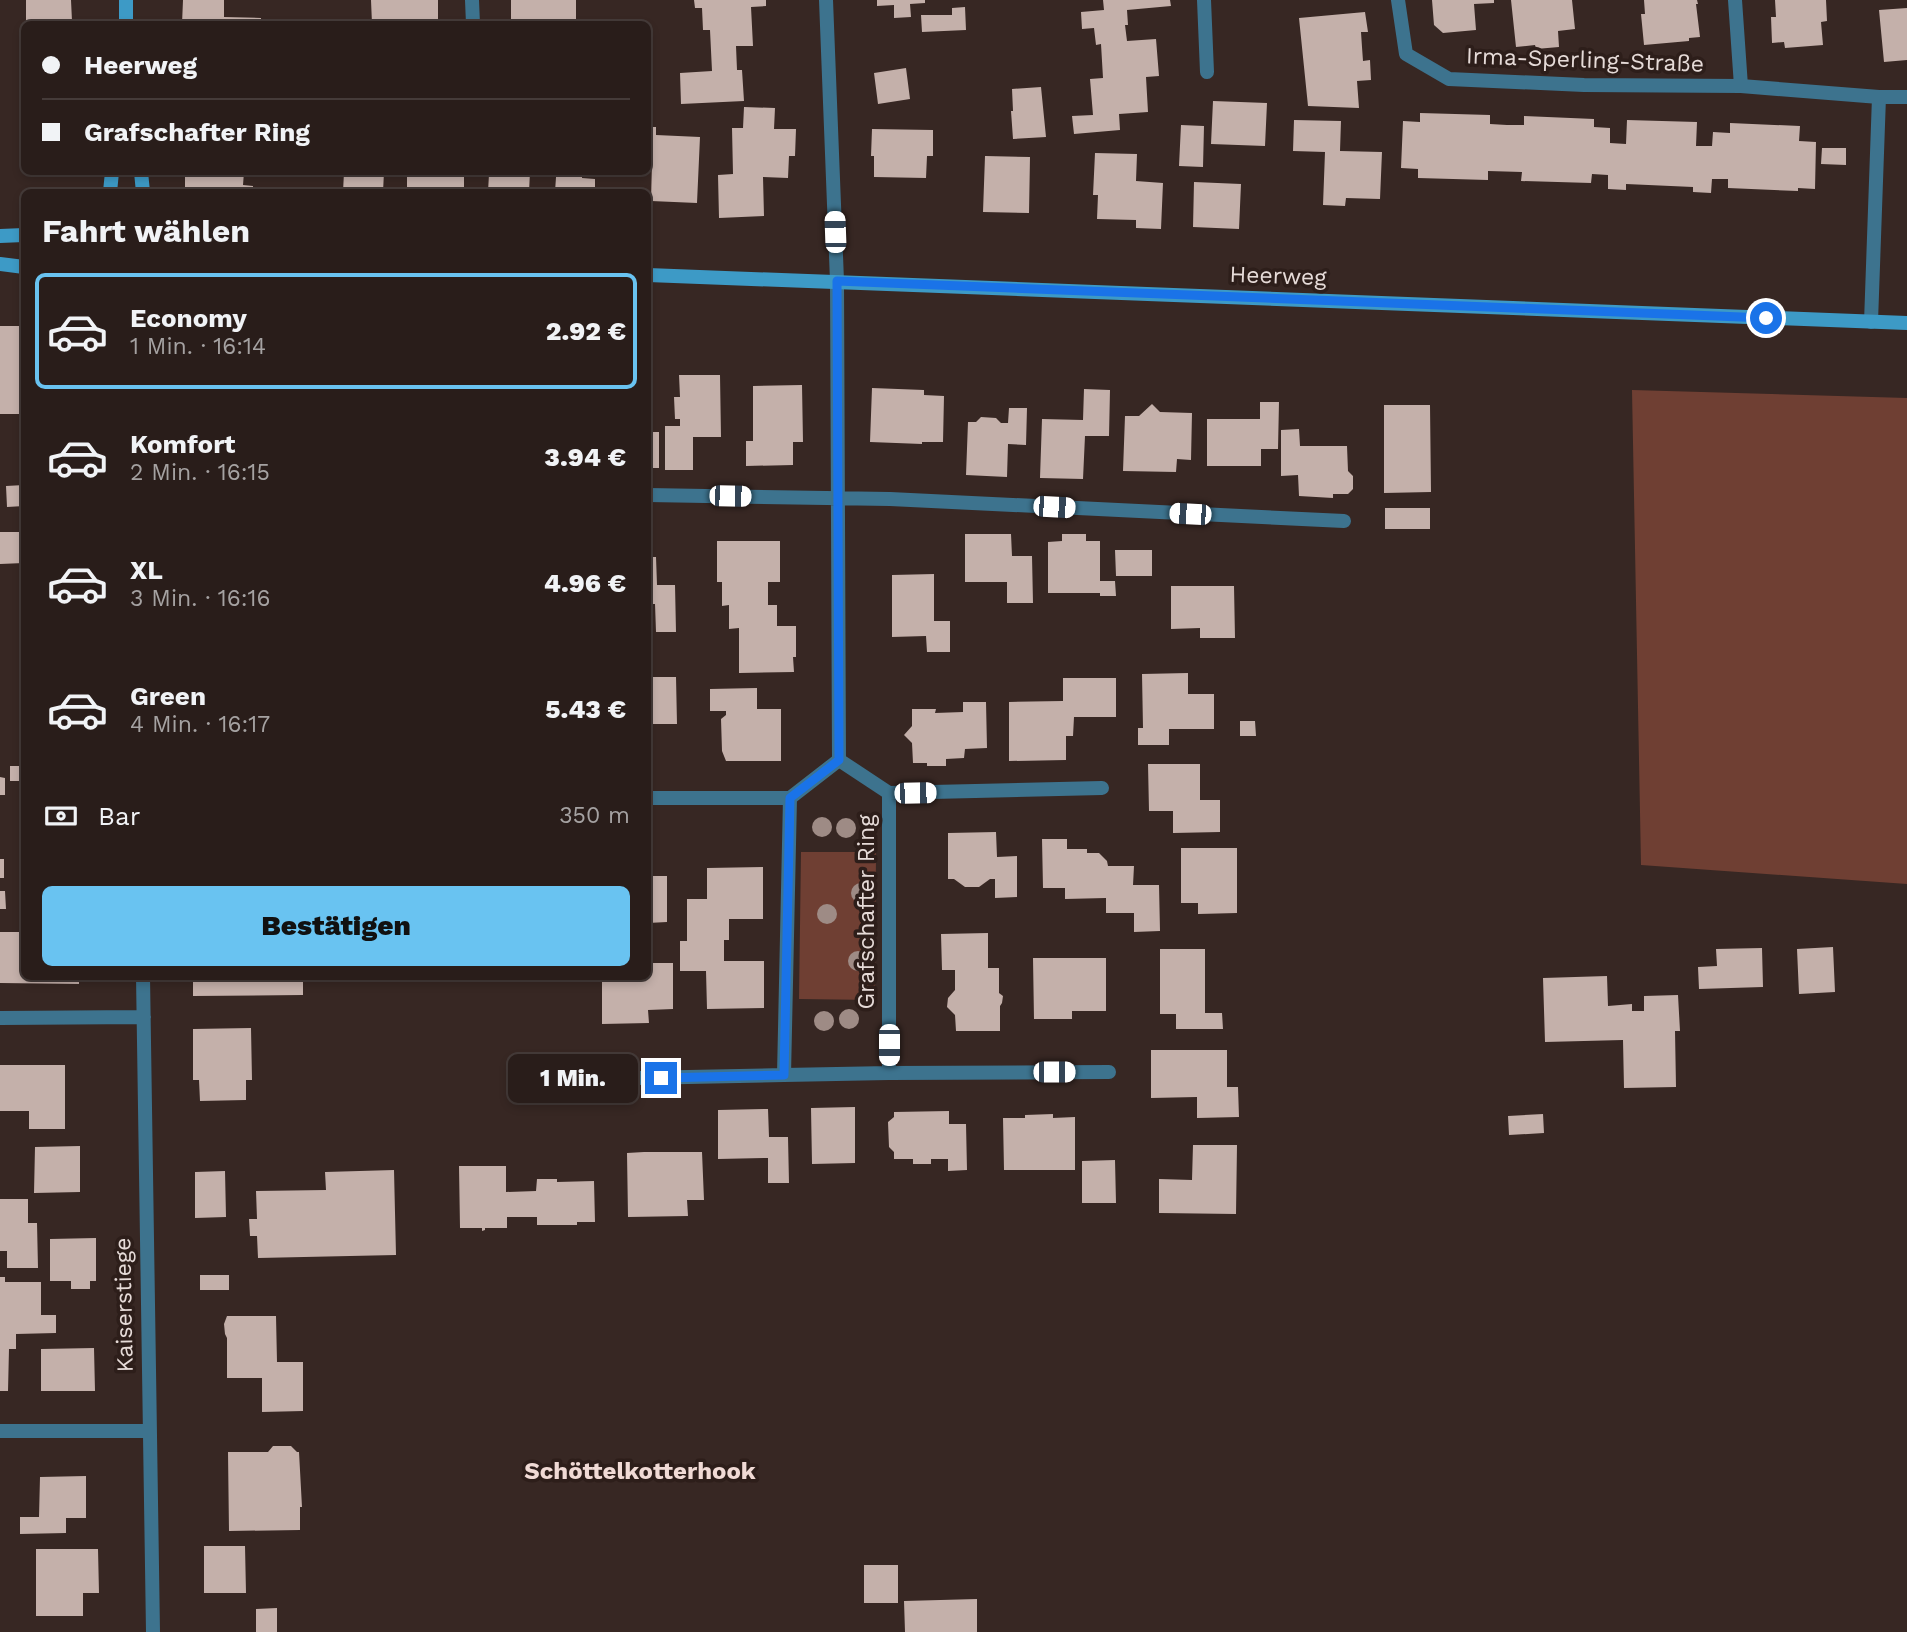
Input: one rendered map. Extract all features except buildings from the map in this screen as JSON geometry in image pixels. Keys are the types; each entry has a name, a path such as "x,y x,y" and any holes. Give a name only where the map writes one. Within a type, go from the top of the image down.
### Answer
{"street":[{"path":"126,0 126,21"},
{"path":"472,0 473,21"},
{"path":"651,798 790,798 839,760 837,281 826,0"},
{"path":"1203,0 1207,72"},
{"name":"Irma-Sperling-Straße","path":"1398,0 1406,54 1449,79 1584,85 1741,86 1907,97"},
{"name":"Irma-Sperling-Straße","path":"1735,0 1741,86"},
{"path":"1871,322 1879,97"},
{"path":"0,236 21,236"},
{"path":"0,264 21,267"},
{"name":"Heerweg","path":"651,275 1907,323"},
{"path":"651,495 890,499 1344,522"},
{"name":"Grafschafter Ring","path":"839,760 889,793 1102,788"},
{"name":"Grafschafter Ring","path":"889,793 889,1073"},
{"path":"784,1075 790,798"},
{"name":"Kaiserstiege","path":"143,980 153,1632"},
{"path":"0,1018 144,1017"},
{"path":"587,1079 1109,1072"},
{"path":"0,1432 149,1431"}],"shaded area":[{"path":"1632,390 1907,398 1907,884 1641,865"},
{"path":"801,852 876,852 875,1000 799,999"}],"district":[{"name":"Schöttelkotterhook","path":"640,1471"}],"route":[{"path":"661,1078 784,1075 790,798 839,760 837,281 1766,318"}]}
